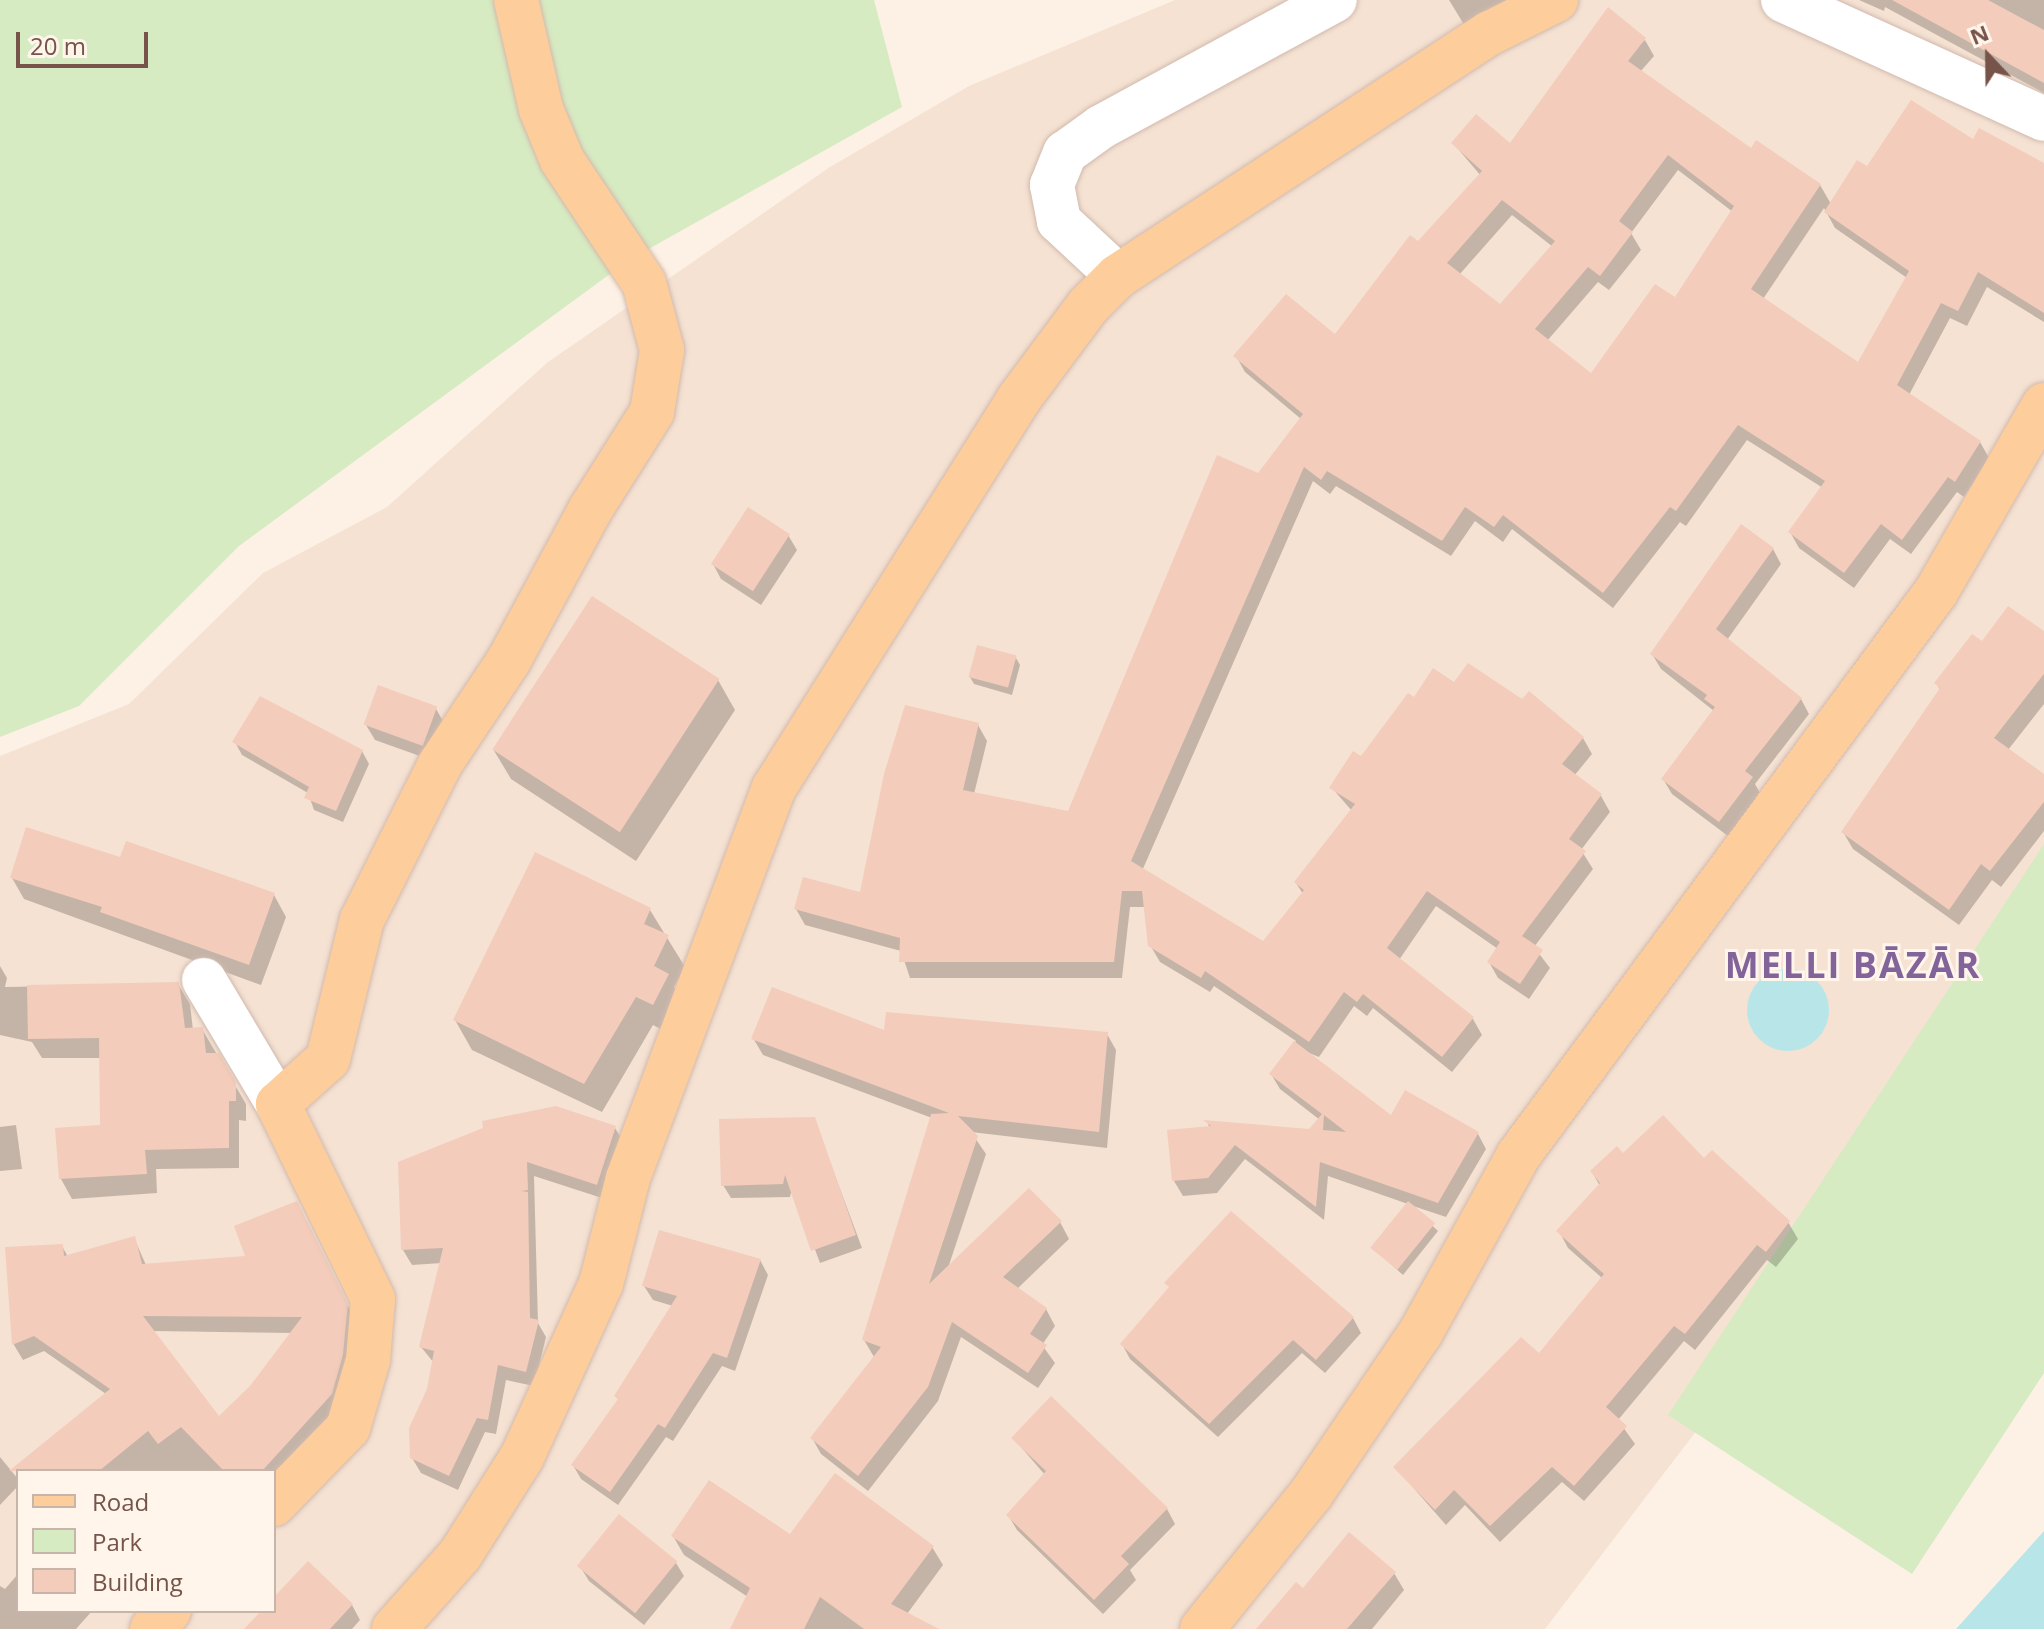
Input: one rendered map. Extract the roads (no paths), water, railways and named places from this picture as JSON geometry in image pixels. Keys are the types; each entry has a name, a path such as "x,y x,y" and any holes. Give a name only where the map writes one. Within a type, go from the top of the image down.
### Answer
{"main road":[{"path":"276,1502 348,1428 368,1360 373,1299 278,1104 328,1059 362,920 440,764 509,660 590,510 652,412 662,350 644,283 562,160 541,109 516,0"},
{"path":"394,1629 460,1555 522,1457 588,1313 601,1284 628,1178 774,788 1018,400 1088,306 1118,276 1490,33 1556,0"},
{"path":"1202,1629 1311,1494 1421,1332 1518,1156 1936,592 2044,405"},
{"path":"152,1629 167,1613"}],"street":[{"path":"1118,276 1059,221 1052,185 1065,153 1101,127 1335,0"},
{"path":"1783,0 2044,119"},
{"path":"204,980 278,1104"}],"water":[{"path":"1780,969 1796,969 1811,976 1822,987 1829,1010 1826,1026 1817,1039 1796,1051 1780,1051 1765,1044 1754,1033 1747,1018 1747,1002 1754,987 1765,976"},
{"path":"2044,1531 2044,1629 1956,1629"}],"district":[{"name":"MELLI BĀZĀR","path":"1853,965"}]}
